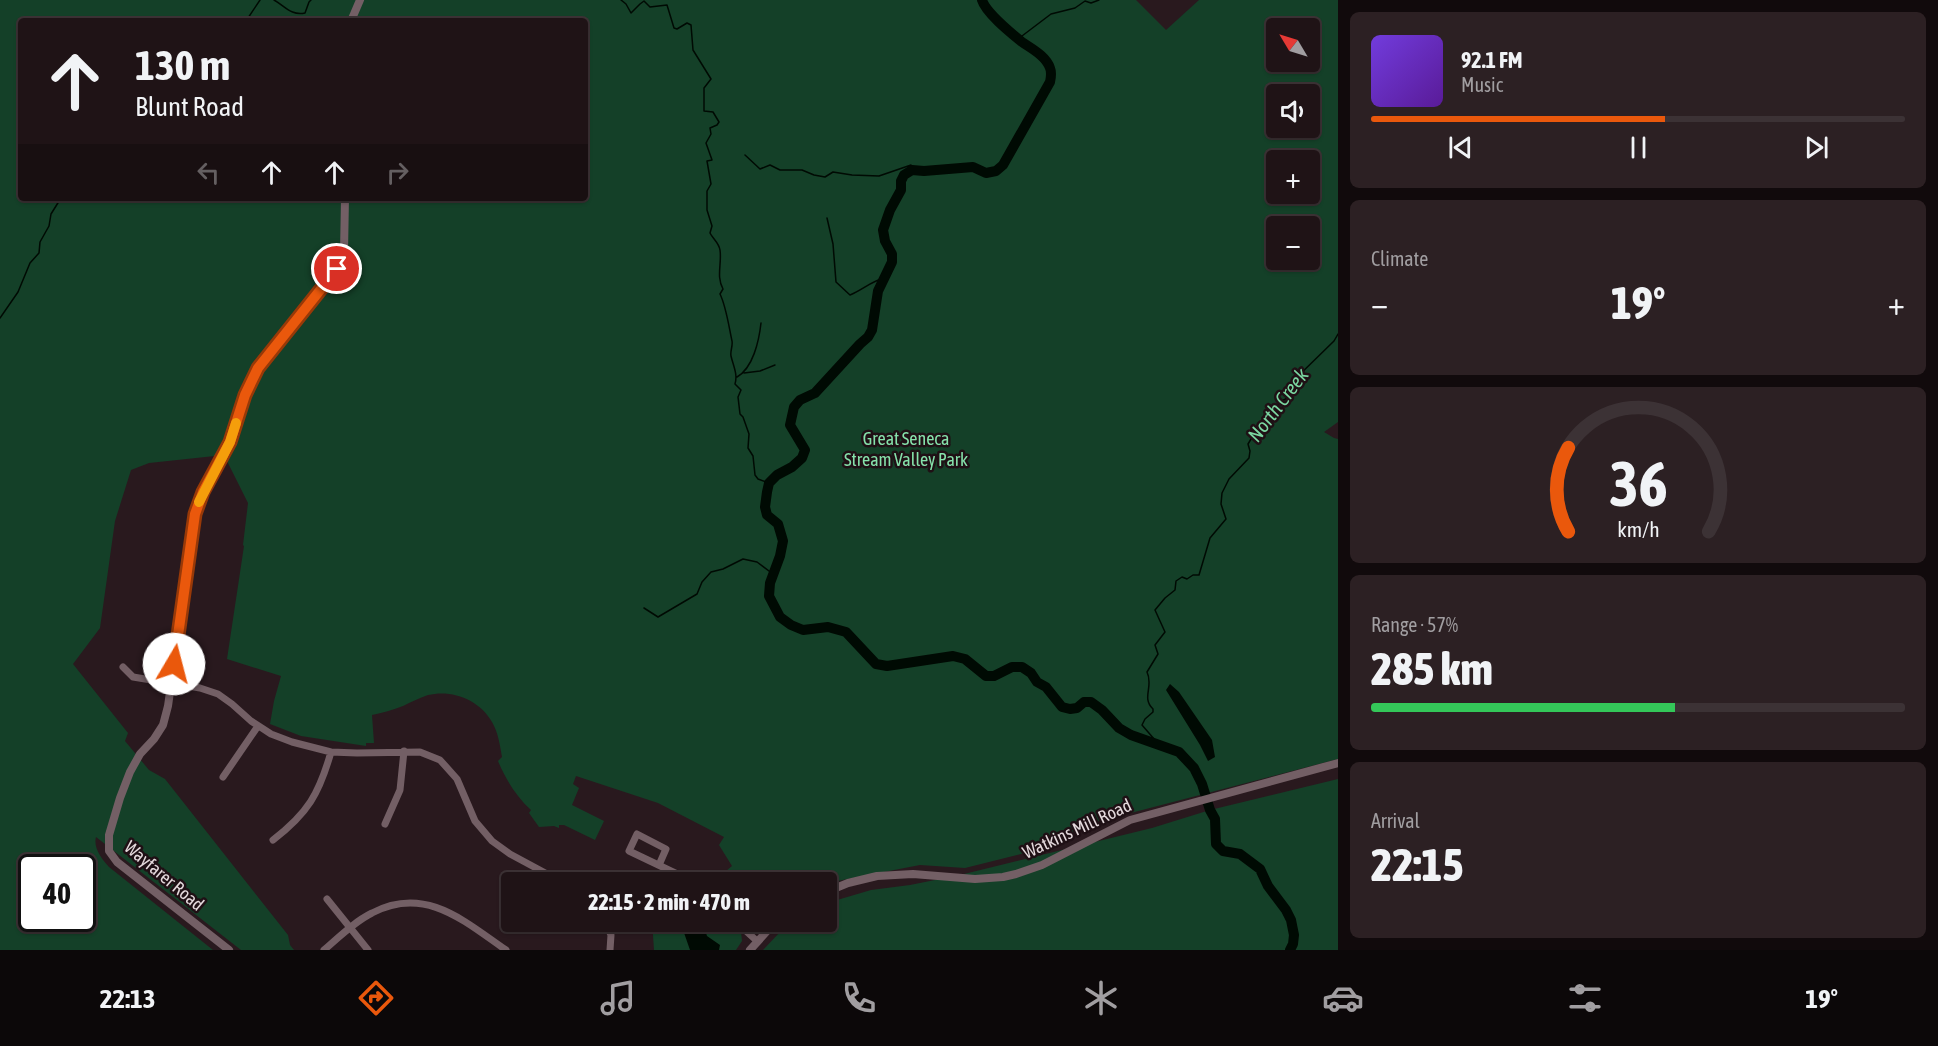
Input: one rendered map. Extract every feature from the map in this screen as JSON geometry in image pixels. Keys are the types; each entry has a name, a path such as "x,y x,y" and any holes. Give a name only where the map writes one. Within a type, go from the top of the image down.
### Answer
{"street":[{"path":"352,18 360,0"},
{"name":"Wayfarer Road","path":"229,950 117,862 109,851 109,835 130,772 140,754 163,725 195,514 200,499 230,442 245,395 258,368 341,261 344,252 345,201"},
{"path":"123,667 133,677 200,688 218,694 258,726 291,742 331,752 420,752 440,760 457,779 475,821 492,841 510,854 543,872"},
{"path":"223,777 258,726"},
{"path":"386,824 400,790 404,751"},
{"path":"273,840 293,825 312,802 322,781 331,752"},
{"name":"Watkins Mill Road","path":"837,888 864,878 891,874 975,879 1016,874 1042,865 1114,828 1151,814 1338,763"},
{"path":"659,865 666,849 637,834 629,851 673,872"},
{"path":"327,899 368,950"},
{"path":"324,950 371,913 390,905 412,902 454,914 506,950"},
{"path":"610,932 610,950"},
{"path":"747,932 757,941"},
{"path":"750,950 766,932"}],"green space":[{"name":"Great Seneca Stream Valley Park","path":"0,0 1136,0 1166,30 1199,0 1338,0 1338,422 1324,432 1338,439 1338,759 1096,822 1041,849 965,868 920,865 837,881 837,872 725,872 732,866 719,845 724,837 658,803 576,776 573,784 579,788 572,805 604,821 595,840 564,825 559,825 559,828 539,827 529,813 531,810 516,793 501,768 498,761 502,757 500,743 492,722 487,714 473,702 464,698 446,694 428,695 372,715 374,743 366,743 366,746 301,736 270,724 281,676 227,659 248,503 224,455 149,463 131,470 115,521 100,628 73,664 128,733 125,741 149,770 165,779 288,935 290,945 294,950 241,950 96,837 97,849 109,867 213,950 0,950"},
{"path":"1338,779 1338,950 763,950 780,932 837,932 837,900 871,890 960,875 1152,828 1210,810"},
{"path":"653,932 741,932 742,941 736,950 654,950"}],"shaded area":[{"path":"1170,684 1179,692 1212,740 1215,757 1208,761 1166,690"},
{"path":"684,932 706,932 707,936 720,945 719,950 690,950"}],"waterway":[{"path":"248,18 260,0"},
{"path":"274,0 292,12 300,14 305,13 311,0"},
{"path":"621,0 631,13 644,1 650,7 667,5 674,28 677,29 687,23 691,25 693,50 711,79 704,88 704,111 713,112 719,122 710,128 711,134 706,143 712,160 707,161 711,184 707,191 707,210 712,226 710,233 720,250 720,279 723,289 720,294 726,310 732,341 731,354 736,373 735,384 741,390 738,397 740,414 749,434 748,448 753,456 755,475 758,479 769,483"},
{"path":"982,0 988,11 999,22 1045,60 1051,70 1050,82 1003,165 996,171 986,173 973,167 912,170 904,175 901,190 890,210 883,230 885,241 892,254 892,262 878,291 872,330 815,393 800,400 794,407 790,425 805,450 802,458 769,483 765,507 767,515 778,524 783,541 770,583 769,596 780,617 791,625 803,630 828,627 846,632 876,664 887,666 953,656 965,659 986,676 994,676 1012,667 1022,667 1031,673 1037,682 1046,687 1062,707 1077,708 1084,702 1091,702 1119,728 1131,735 1179,752 1194,768 1202,784 1215,819 1216,844 1223,851 1240,854 1260,869 1268,886 1286,910 1294,935 1290,950"},
{"path":"1018,39 1051,14 1075,8 1085,1 1091,3 1099,0"},
{"path":"745,155 760,169 770,165 780,170 802,170 825,177 833,172 879,176 911,165 912,170"},
{"path":"0,318 18,292 30,263 39,253 40,242 49,226 51,214 59,201"},
{"path":"827,218 833,244 836,282 850,295 884,278"},
{"path":"737,377 743,373 751,361 757,346 761,323"},
{"name":"North Creek","path":"1161,747 1142,725 1153,712 1148,701 1149,677 1147,672 1158,654 1155,645 1165,632 1155,610 1175,590 1176,581 1182,577 1187,579 1193,575 1199,575 1210,538 1226,519 1221,504 1222,493 1229,479 1249,458 1248,444 1262,421 1272,420 1279,402 1288,398 1291,383 1334,341 1338,334"},
{"path":"744,373 760,371 775,365"},
{"path":"644,608 658,617 697,594 702,582 711,572 743,559 757,562 773,574"}],"slow traffic":[{"path":"199,502 230,442 236,423"}],"route":[{"path":"174,664 195,514 200,499 230,442 245,395 258,368 337,269"}]}
